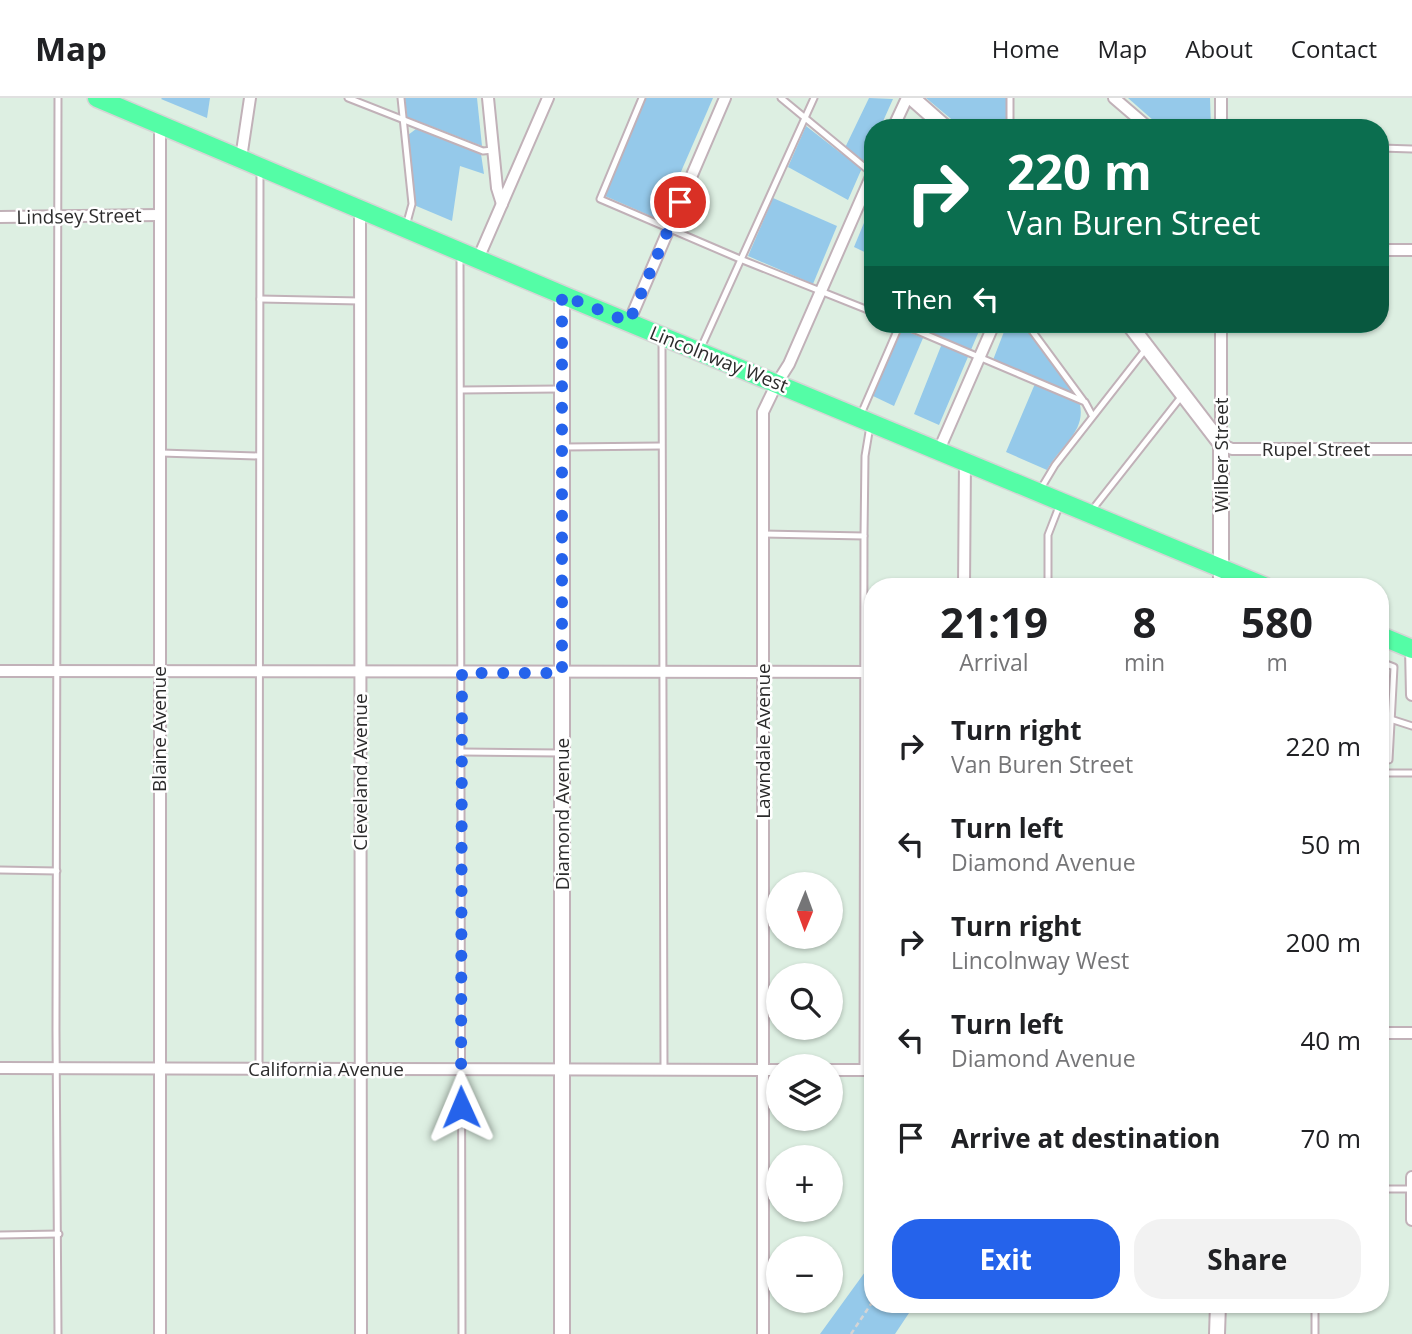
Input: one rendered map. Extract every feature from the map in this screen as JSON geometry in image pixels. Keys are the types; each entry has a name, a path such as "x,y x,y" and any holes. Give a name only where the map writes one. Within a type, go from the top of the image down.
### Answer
{"main road":[{"name":"Lincolnway West","path":"97,98 242,158 360,211 1090,513 1221,577"},
{"path":"1389,639 1412,649"}],"street":[{"path":"242,158 250,98"},
{"path":"488,98 497,188 502,204"},
{"path":"478,259 548,98"},
{"path":"629,322 725,98"},
{"path":"898,119 909,98 935,119"},
{"path":"1114,98 1138,119"},
{"path":"1221,98 1221,119"},
{"name":"Blaine Avenue","path":"160,124 160,1334"},
{"name":"Lawndale Avenue","path":"763,1334 763,412 789,364 864,194"},
{"name":"Cleveland Avenue","path":"360,211 361,1334"},
{"name":"Lindsey Street","path":"0,217 159,215"},
{"path":"1389,250 1412,250"},
{"name":"Diamond Avenue","path":"562,295 562,1334"},
{"path":"939,450 990,333"},
{"path":"1136,333 1221,444"},
{"name":"Wilber Street","path":"1221,333 1221,577"},
{"name":"Rupel Street","path":"1221,444 1232,449 1412,449"},
{"path":"964,578 965,461"},
{"path":"1412,649 1412,695"},
{"path":"0,671 864,673"},
{"path":"1389,1033 1412,1033"},
{"name":"California Avenue","path":"0,1068 763,1070"},
{"path":"843,1070 864,1070"},
{"path":"1412,1177 1412,1220"},
{"path":"1217,1334 1218,1313"}],"lane":[{"path":"58,98 58,1334"},
{"path":"348,98 483,150 493,150"},
{"path":"401,98 412,204 405,229"},
{"path":"642,98 600,199 864,309"},
{"path":"781,98 864,166"},
{"path":"700,352 814,98"},
{"path":"1010,98 1010,119"},
{"path":"1389,148 1412,149"},
{"path":"258,1069 260,166"},
{"path":"460,252 462,1334"},
{"path":"260,299 360,301"},
{"path":"865,578 865,419 898,333"},
{"path":"923,333 1085,402"},
{"path":"1034,333 1092,415"},
{"path":"662,336 664,1070"},
{"path":"1039,492 1055,465 1092,415 1147,347"},
{"path":"461,390 562,389"},
{"path":"1090,513 1183,394"},
{"path":"562,447 662,446"},
{"path":"159,453 259,456"},
{"path":"1048,578 1048,535 1061,501"},
{"path":"764,534 864,536"},
{"path":"1389,666 1394,667 1389,760"},
{"path":"1389,720 1412,726"},
{"path":"462,752 562,753"},
{"path":"1389,773 1412,773"},
{"path":"0,870 57,871"},
{"path":"1389,1189 1412,1189"},
{"path":"0,1234 59,1234"},
{"path":"1315,1313 1315,1334"}],"path":[{"path":"851,1334 865,1313"}],"shaded area":[{"path":"210,98 207,118 161,99"},
{"path":"405,98 477,98 482,146 407,117"},
{"path":"645,98 713,98 660,220 605,196"},
{"path":"869,98 893,99 884,119 864,119 864,164 848,200 788,167 806,126 842,154"},
{"path":"926,98 1006,98 1006,119 951,119"},
{"path":"1128,98 1210,98 1211,119 1152,119"},
{"path":"416,129 481,154 484,174 460,166 452,221 414,205 408,135"},
{"path":"773,198 837,226 813,284 748,256"},
{"path":"864,223 864,252 854,247"},
{"path":"899,333 911,333 923,338 894,406 873,396"},
{"path":"930,333 978,333 939,425 914,414 941,346 940,337"},
{"path":"1004,333 1030,333 1077,395 1080,407 1078,426 1047,470 1006,452 1037,379 993,360"},
{"path":"864,1273 864,1313 909,1313 895,1334 820,1334 835,1313 843,1313 843,1302"}],"route":[{"path":"461,1107 462,673 562,673 562,295 629,322 680,202"}]}
